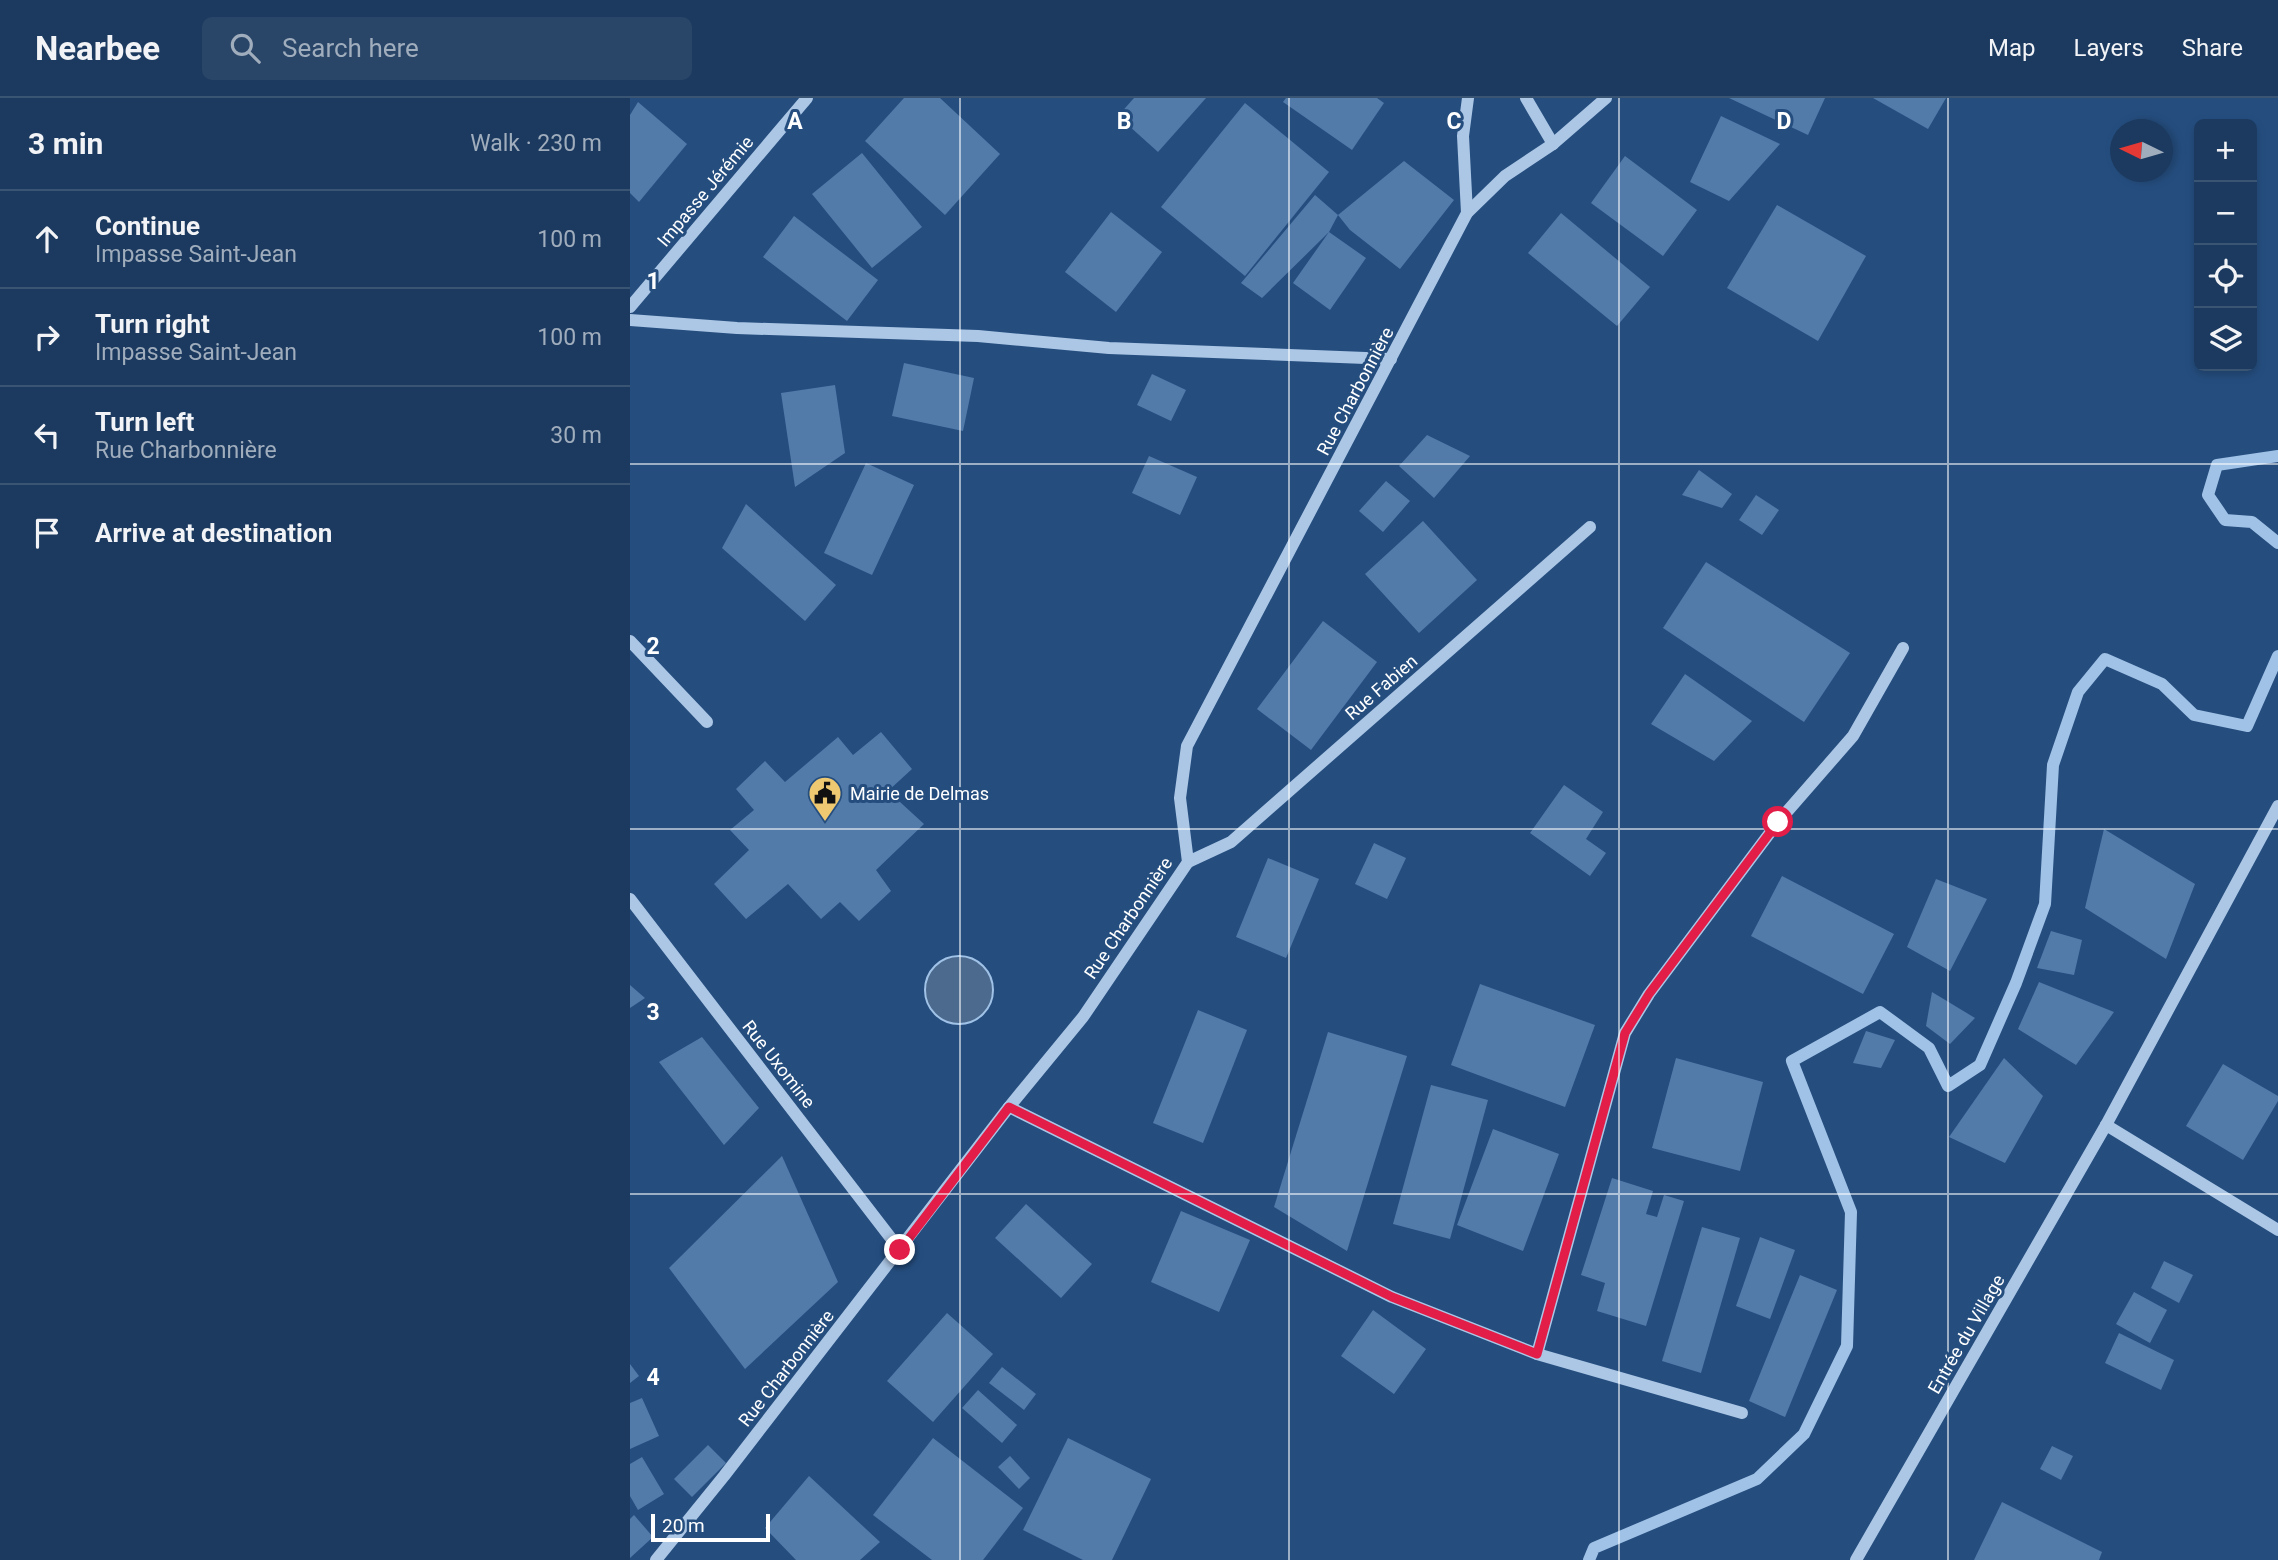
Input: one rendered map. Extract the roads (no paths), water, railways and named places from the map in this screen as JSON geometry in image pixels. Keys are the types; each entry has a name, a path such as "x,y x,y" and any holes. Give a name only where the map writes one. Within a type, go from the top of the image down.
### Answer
{"street":[{"name":"Impasse Jérémie","path":"630,307 807,98"},
{"path":"1467,213 1463,136 1468,98"},
{"path":"1526,98 1553,144"},
{"name":"Rue Charbonnière","path":"656,1560 733,1465 1009,1107 1083,1017 1188,862 1180,798 1187,746 1467,213 1504,176 1553,144 1606,98"},
{"path":"630,320 737,328 978,336 1136,349 1391,359"},
{"name":"Rue Fabien","path":"1188,862 1230,842 1590,527"},
{"path":"630,641 707,722"},
{"path":"1537,1354 1625,1033 1649,994 1770,833 1853,736 1903,648"},
{"name":"Entrée du Village","path":"1856,1560 2106,1125 2278,806"},
{"name":"Rue Uxomine","path":"630,899 900,1250"},
{"path":"1009,1107 1392,1297 1537,1354 1742,1413"},
{"path":"2106,1125 2278,1230"}],"water":[{"path":"952,956 966,956 978,961 988,971 993,990 988,1009 978,1019 966,1024 952,1024 940,1019 930,1009 925,997 925,983 930,971 940,961"}],"waterway":[{"path":"2278,456 2217,465 2208,495 2225,520 2252,522 2278,543"},
{"path":"1589,1560 1594,1548 1757,1479 1804,1434 1847,1346 1851,1212 1792,1061 1880,1012 1929,1048 1948,1086 1980,1065 2016,983 2045,904 2053,765 2078,692 2105,659 2162,684 2194,715 2247,726 2278,656"}],"place":[{"name":"Mairie de Delmas","path":"825,823"}]}
